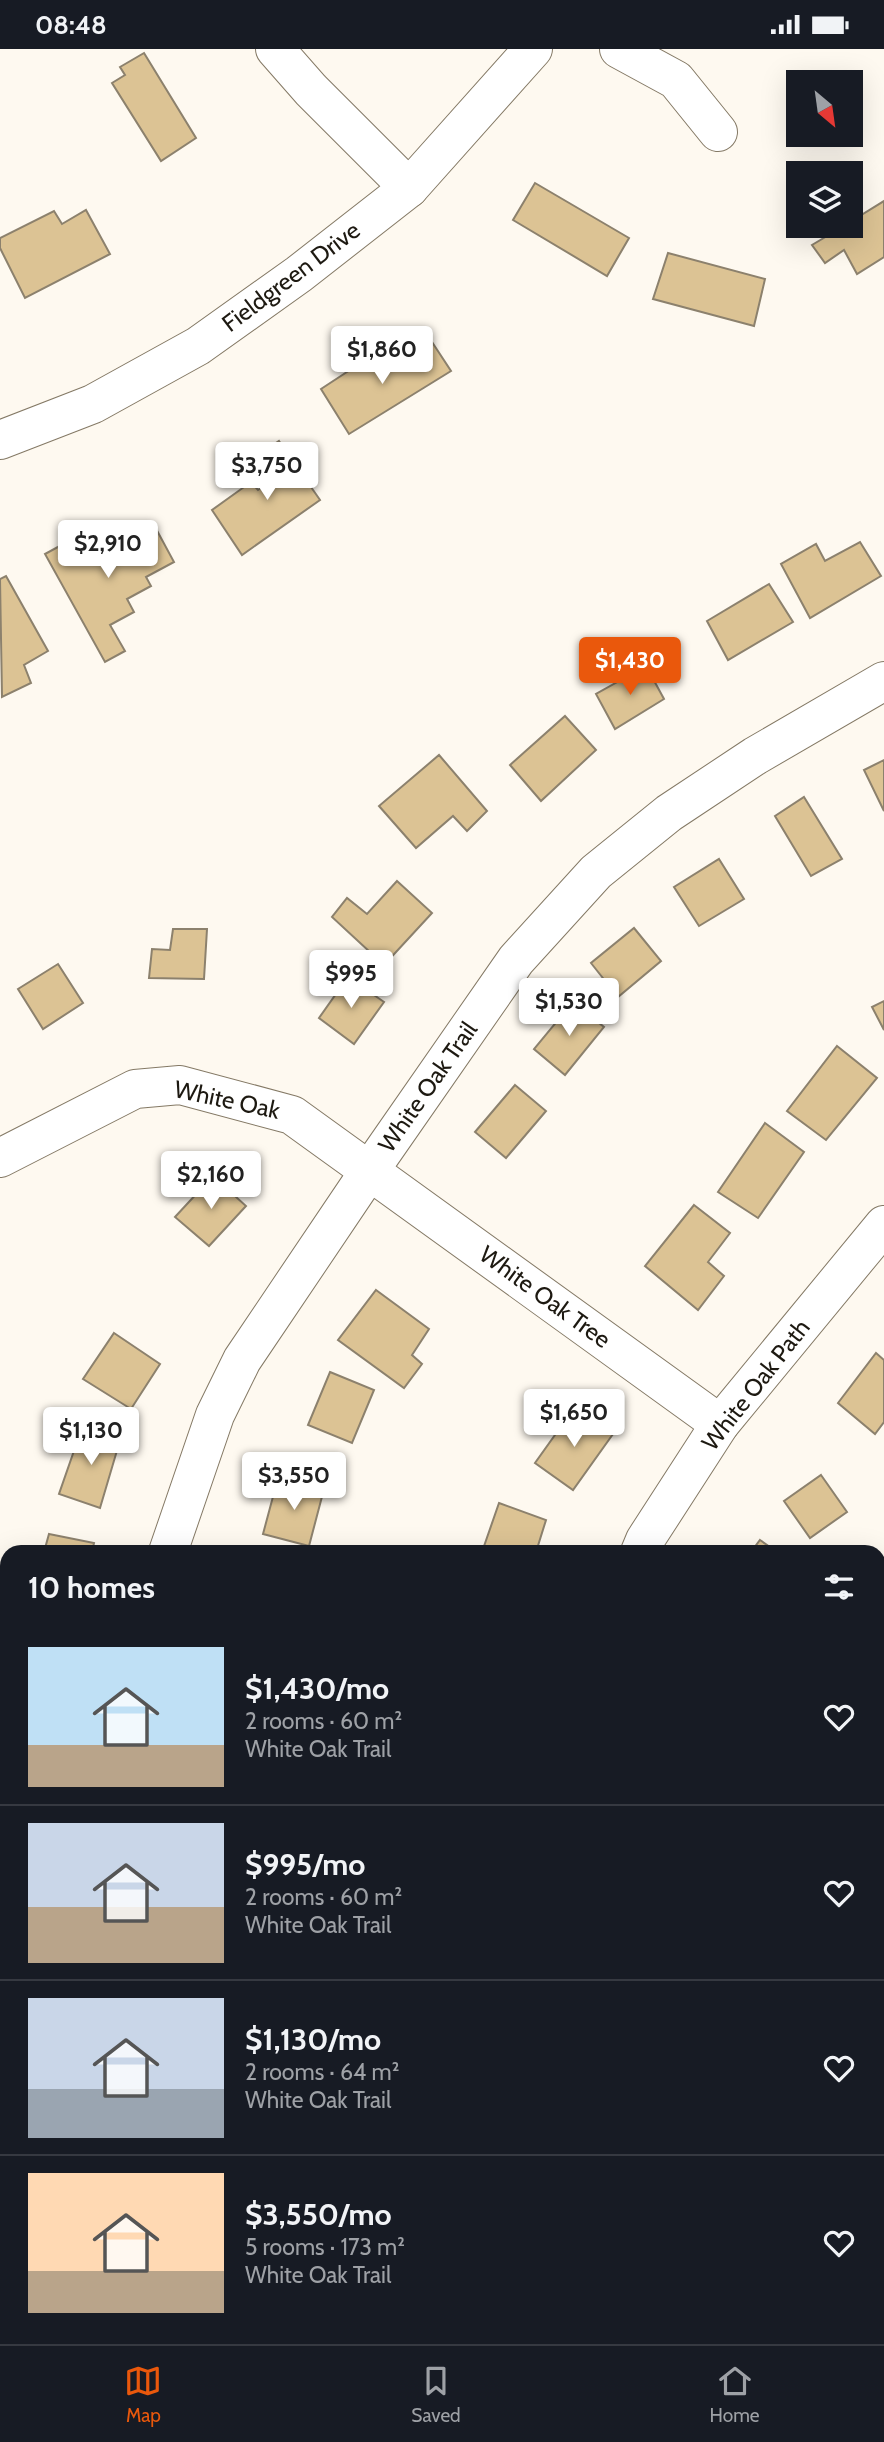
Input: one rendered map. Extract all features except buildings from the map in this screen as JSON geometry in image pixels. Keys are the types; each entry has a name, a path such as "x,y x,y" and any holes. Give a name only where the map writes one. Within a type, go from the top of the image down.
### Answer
{"street":[{"path":"275,49 311,90 409,188"},
{"name":"Fieldgreen Drive","path":"0,440 93,404 198,346 299,274 409,188 533,49"},
{"path":"619,49 676,80 718,132"},
{"name":"White Oak Trail","path":"170,1545 215,1415 242,1360 516,960 596,872 669,813 755,755 884,681"},
{"name":"White Oak","path":"0,1158 135,1089 180,1085 292,1115 370,1170"},
{"name":"White Oak Tree","path":"370,1170 720,1424"},
{"name":"White Oak Path","path":"643,1545 720,1424 884,1225"}]}
